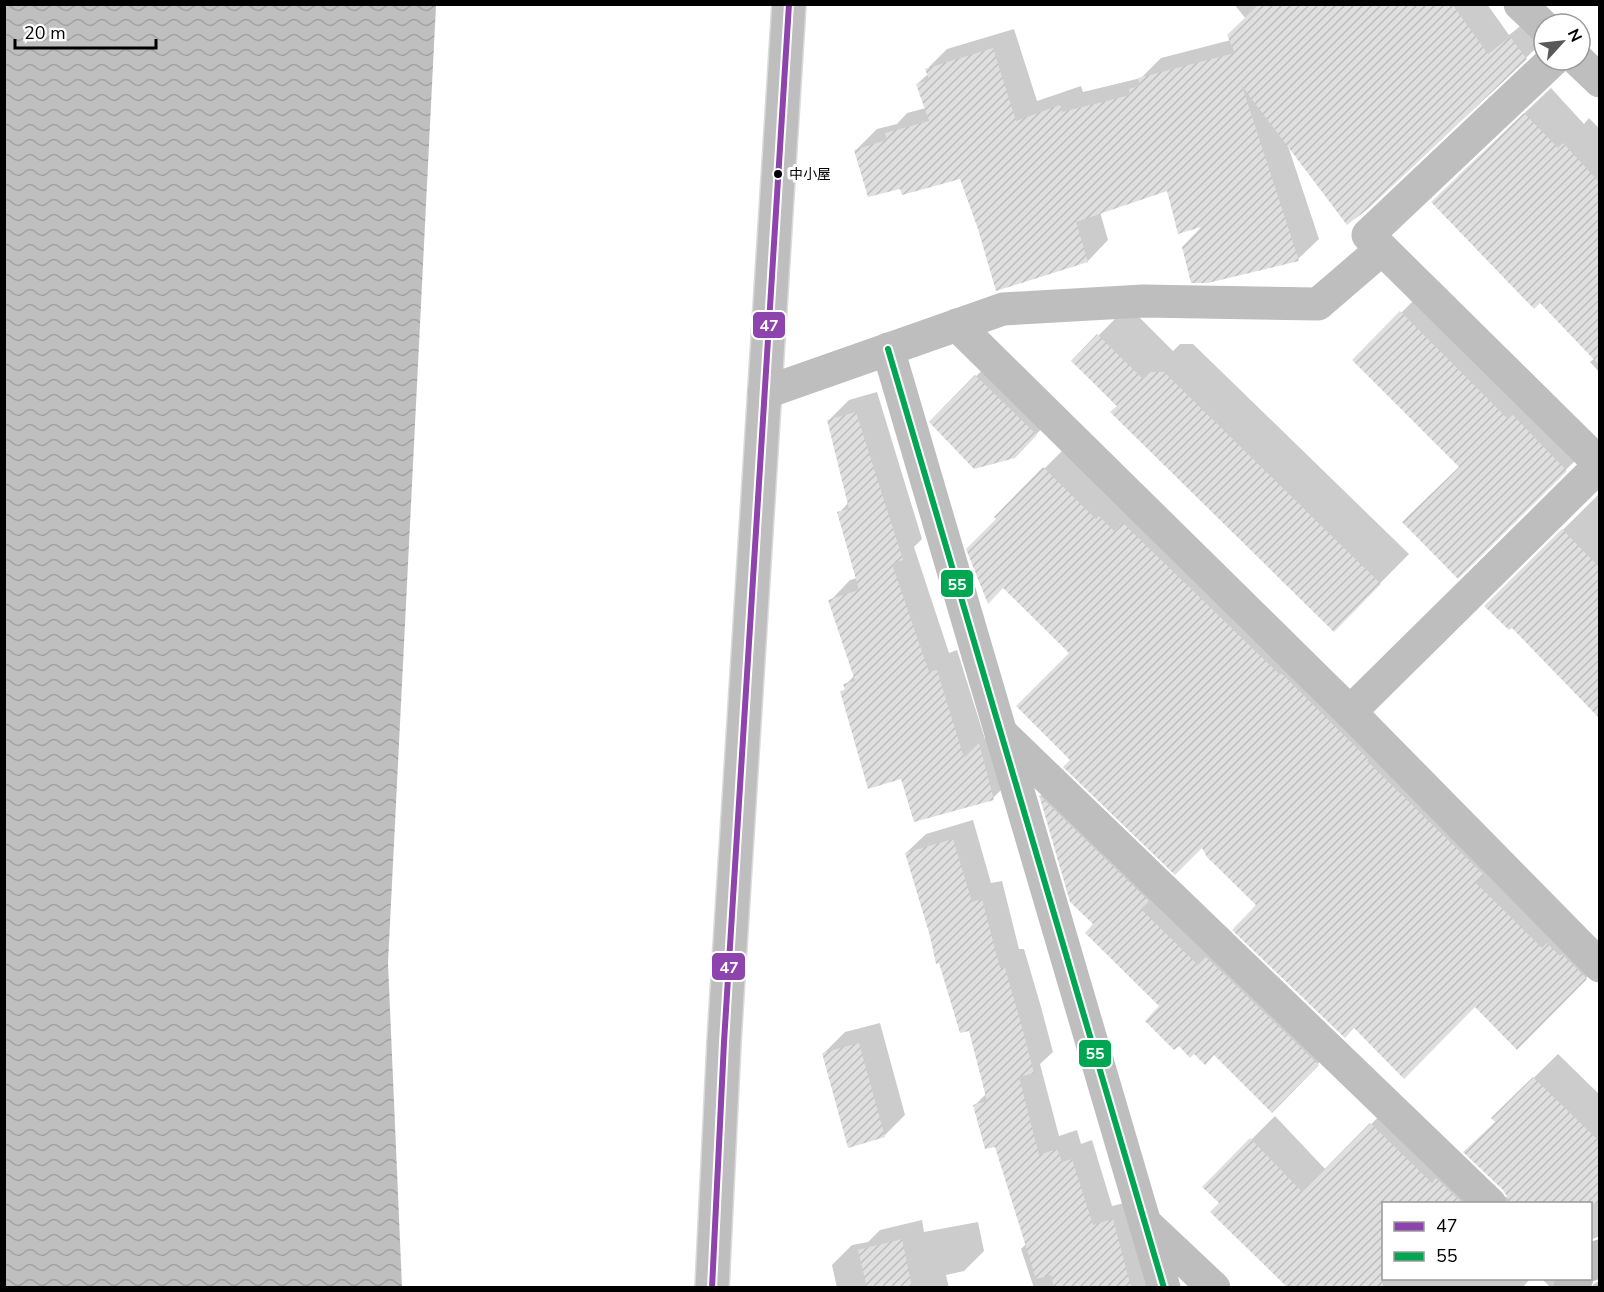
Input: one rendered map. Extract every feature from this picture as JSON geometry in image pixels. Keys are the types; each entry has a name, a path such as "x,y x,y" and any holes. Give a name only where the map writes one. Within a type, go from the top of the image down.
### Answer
{"main road":[{"path":"712,1287 724,1042 789,4"},
{"path":"1520,4 1532,16"},
{"path":"1350,712 1599,464 1368,235 1540,72"},
{"path":"764,393 1003,309 1143,302 1318,304 1382,249"},
{"path":"957,325 1350,712 1599,966"},
{"path":"888,349 1164,1287"},
{"path":"1001,733 1489,1202"},
{"path":"1145,1222 1214,1287"}],"water":[{"path":"5,4 436,5 388,963 402,1287 5,1287"}],"building":[{"path":"1259,4 1452,4 1488,54 1510,37 1527,59 1369,208 1347,225 1242,86 1299,261 1208,283 1191,283 1182,247 1201,227 1178,234 1167,191 1076,222 1088,262 996,291 978,229 960,179 902,195 900,189 868,197 854,150 887,140 885,133 929,121 916,84 929,80 925,69 993,48 1016,121 1060,105 1062,112 1130,95 1129,89 1140,86 1138,78 1235,53 1227,35"},
{"path":"1524,113 1558,148 1563,143 1599,182 1599,365 1540,303 1534,309 1431,202"},
{"path":"1400,311 1508,419 1513,415 1567,471 1458,579 1402,522 1459,467 1352,360"},
{"path":"1097,334 1143,379 1149,372 1164,372 1381,584 1334,632 1110,412 1117,406 1071,361"},
{"path":"975,375 1037,435 1015,458 974,469 929,422"},
{"path":"856,412 903,560 892,564 929,672 937,670 964,758 979,743 994,800 914,822 901,779 868,789 840,691 845,690 843,684 855,681 828,600 859,590 837,512 849,509 827,420"},
{"path":"1043,467 1096,519 1099,516 1114,531 1123,523 1280,675 1282,674 1484,875 1476,883 1542,948 1547,943 1560,956 1562,954 1587,979 1517,1050 1475,1007 1404,1079 1354,1028 1345,1038 1232,930 1256,905 1207,857 1202,848 1175,875 1063,767 1070,760 1016,706 1069,653 1003,588 988,604 966,549"},
{"path":"1562,529 1599,567 1599,718 1512,628 1509,630 1484,606"},
{"path":"1039,795 1149,901 1141,909 1198,965 1206,957 1319,1065 1272,1113 1214,1055 1205,1065 1194,1054 1190,1058 1179,1046 1174,1050 1145,1021 1159,1006 1085,933 1093,924 1070,902"},
{"path":"953,839 972,902 982,899 1000,968 1005,968 1022,1027 1034,1073 1019,1077 1039,1155 1057,1149 1062,1162 1072,1159 1093,1225 1113,1219 1131,1287 1054,1287 1051,1275 1036,1279 995,1147 985,1149 973,1105 987,1101 969,1031 960,1033 939,963 936,964 905,853"},
{"path":"859,1043 885,1137 848,1148 822,1053"},
{"path":"1533,1077 1599,1141 1599,1203 1508,1202 1503,1190 1463,1152 1495,1122 1491,1118"},
{"path":"1370,1123 1432,1183 1436,1178 1461,1202 1382,1202 1383,1287 1287,1287 1210,1212 1219,1203 1202,1187 1250,1138 1302,1192"},
{"path":"902,1239 912,1287 867,1287 858,1250"}],"transit line":[{"name":"47","path":"712,1288 724,1042 789,4"},
{"name":"55","path":"888,349 1164,1288"}],"place":[{"name":"中小屋","path":"778,174"}]}
